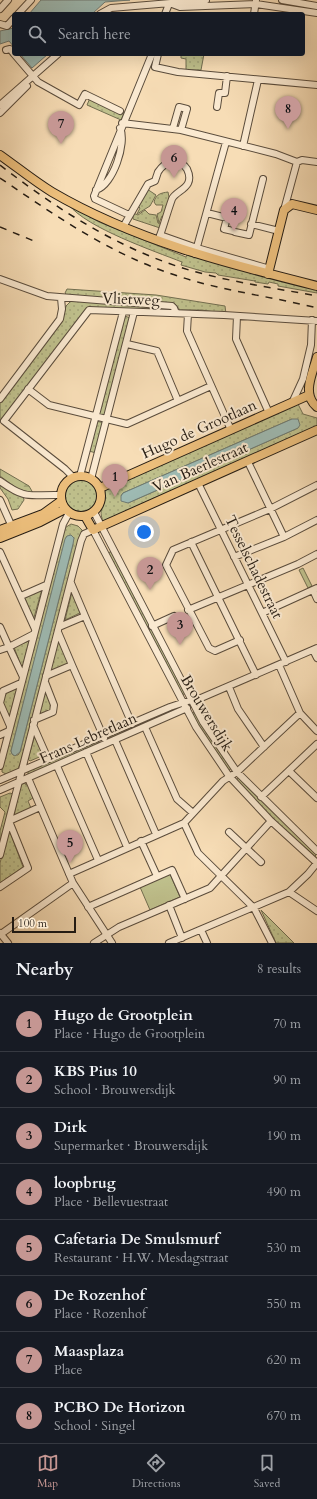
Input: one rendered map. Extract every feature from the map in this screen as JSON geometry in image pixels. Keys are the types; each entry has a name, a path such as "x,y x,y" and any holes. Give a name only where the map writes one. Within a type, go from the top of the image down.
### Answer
{"main road":[{"path":"0,148 20,169"},
{"path":"0,155 34,180 67,200 125,224 159,238 317,286"},
{"path":"269,271 284,210 292,204 317,210"},
{"path":"317,357 309,387 309,396 317,407"},
{"path":"311,381 313,392 317,399"},
{"name":"Hugo de Grootlaan","path":"100,488 309,396"},
{"name":"Van Baerlestraat","path":"93,530 317,430"},
{"path":"77,477 91,479 100,488 101,502 94,512 85,516 76,516 64,504 64,485 77,477"},
{"path":"0,538 13,529 64,504"},
{"name":"Brouwersdijk","path":"85,516 93,530"},
{"path":"0,530 13,529"}],"street":[{"path":"0,9 8,0"},
{"path":"20,12 31,0"},
{"path":"104,12 111,8 206,0"},
{"path":"282,0 317,6"},
{"path":"171,3 180,7 256,2 317,13"},
{"path":"254,12 256,2"},
{"path":"166,12 171,3"},
{"path":"0,24 7,26 12,20"},
{"path":"6,50 10,49 12,52"},
{"path":"16,56 33,77 55,93 79,105 84,94 120,111"},
{"path":"0,105 56,56"},
{"path":"130,215 95,199 94,196 121,125 151,56"},
{"path":"158,56 155,67 178,72 317,85"},
{"path":"218,107 219,93 225,93 227,76"},
{"path":"0,113 33,77"},
{"path":"243,146 258,80"},
{"path":"173,128 179,107 183,107 187,109 181,130"},
{"path":"121,125 173,128 292,159 297,162 302,160 316,161"},
{"path":"96,190 106,183 112,176 122,141 121,125"},
{"path":"196,249 226,142"},
{"path":"125,224 148,184 155,181 158,172 172,161 182,164 188,173 188,181 183,190 172,200 159,238"},
{"path":"284,210 297,162"},
{"path":"207,214 227,218 224,229 249,235 262,179"},
{"path":"288,196 292,204"},
{"path":"252,224 279,231"},
{"path":"0,279 46,296 172,306 176,313"},
{"path":"0,399 60,319 62,309 61,298"},
{"name":"Vlietweg","path":"77,477 4,421 89,310 176,313 315,321"},
{"path":"77,477 123,312"},
{"path":"91,479 127,344 134,312"},
{"path":"188,314 187,331 231,430"},
{"path":"237,316 236,339 269,413"},
{"path":"292,403 294,396 301,385 315,321"},
{"path":"127,344 157,351 178,401"},
{"path":"28,389 50,405 127,424 211,386"},
{"path":"248,462 284,537"},
{"path":"0,481 16,493 64,504 63,524 43,586 34,632 0,766"},
{"name":"Tesselschadestraat","path":"198,484 286,662"},
{"path":"240,640 214,651 209,648 166,565 172,550 270,509 317,485"},
{"path":"0,500 13,529"},
{"name":"Brouwersdijk","path":"94,512 203,722 237,772 317,851"},
{"path":"234,557 284,537 317,520"},
{"path":"0,855 81,541 84,534 93,530"},
{"name":"Brouwersdijk","path":"93,530 184,706 229,776 271,821 317,863"},
{"path":"191,542 256,675"},
{"path":"106,553 113,549"},
{"path":"0,552 32,620 34,632"},
{"path":"188,610 317,554"},
{"path":"71,583 132,724"},
{"path":"21,596 43,586"},
{"path":"262,613 315,589 317,599"},
{"path":"58,629 85,616"},
{"path":"152,626 174,616"},
{"path":"0,627 19,669 22,680"},
{"path":"58,629 106,744"},
{"path":"0,650 27,638 34,632"},
{"path":"184,706 315,649 317,658"},
{"path":"45,679 72,665"},
{"path":"279,665 300,713 317,731"},
{"path":"34,723 53,712 54,705 45,679"},
{"path":"10,728 0,702 3,691 22,680"},
{"path":"230,687 238,709 264,747"},
{"name":"Frans Lebretlaan","path":"0,780 132,724 184,706"},
{"name":"Frans Lebretlaan","path":"0,790 145,727 184,706"},
{"path":"69,874 156,834 184,823 222,781 237,772 300,713"},
{"path":"34,723 48,759"},
{"path":"145,727 176,799 193,813"},
{"path":"1,735 10,728"},
{"path":"115,740 156,834"},
{"path":"261,797 317,744"},
{"path":"86,752 127,847"},
{"path":"57,766 98,860"},
{"path":"289,771 317,798"},
{"path":"28,778 73,883 112,943"},
{"path":"9,821 40,807"},
{"path":"0,887 28,868 9,821"},
{"path":"94,943 119,926 210,888 220,875 271,821"},
{"path":"184,823 198,853 254,908 272,943"},
{"path":"228,832 261,862"},
{"path":"141,841 156,876"},
{"path":"169,943 289,892 317,863"},
{"path":"88,907 172,870 185,899"},
{"path":"8,943 0,933 73,883"},
{"path":"289,892 317,911"},
{"path":"169,905 182,938"},
{"path":"201,930 206,943"}],"green space":[{"path":"181,56 204,56 201,70 186,70 186,59 181,58"},
{"path":"90,98 124,113 121,120 87,105"},
{"path":"147,189 156,195 150,206 137,214 140,208 138,206"},
{"path":"168,192 170,202 164,217 162,216 159,223 157,214 161,212 163,205 156,205 154,202 159,194"},
{"path":"69,205 99,222 186,257 187,255 317,289 317,293 278,286 278,284 269,282 268,284 218,275 216,273 205,272 181,265 182,262 122,238 90,222 78,214"},
{"path":"145,210 149,214 156,215 158,223 162,225 160,228 133,219 133,213 138,215"},
{"path":"67,289 156,295 225,306 226,314 202,310 180,310 175,304 169,303 67,295 65,293"},
{"path":"72,300 171,308 171,310 87,309 0,421 0,403 63,319 66,306"},
{"path":"125,316 130,318 106,415 103,416 99,414 123,317"},
{"path":"297,402 303,414 317,418 317,428 103,522 101,509 104,488","holes":["292,419 298,428 128,503 121,496 123,493"]},
{"path":"96,421 104,423 96,453 89,451"},
{"path":"0,469 29,486 33,493 18,489 0,476"},
{"path":"81,477 91,480 97,486 100,496 97,506 91,512 81,515 71,512 65,506 62,496 65,486 71,480"},
{"path":"0,484 23,496 24,500 18,509 12,510 8,499 0,488"},
{"path":"71,524 78,526 83,531 80,535 21,761 18,769 6,774 2,772 2,766 63,529","holes":["67,536 73,544 20,752 18,755 13,755 11,751"]},
{"path":"113,552 186,693 180,696 108,553"},
{"path":"303,568 312,586 308,588 299,570"},
{"path":"42,589 33,621 25,598"},
{"path":"72,592 80,613 65,620"},
{"path":"58,638 69,663 49,672"},
{"path":"29,641 22,669 14,647"},
{"path":"17,689 9,718 2,703 4,694"},
{"path":"44,689 52,705 50,711 37,716"},
{"path":"170,710 172,711 109,739 109,735"},
{"path":"195,712 232,767 231,769 227,770 190,714"},
{"path":"35,735 44,755 30,761 28,759"},
{"path":"96,741 99,743 30,775 28,774 28,770"},
{"path":"238,778 317,853 314,858 253,801 236,781"},
{"path":"25,783 26,785 28,784 33,798 28,801 31,808 14,816 20,785"},
{"path":"10,793 13,794 0,845 0,831 5,812 0,807 0,797"},
{"path":"9,829 23,867 0,883 0,863"},
{"path":"170,874 180,897 150,910 140,887"},
{"path":"261,910 294,943 276,943"}],"water":[{"path":"41,0 130,0 105,2 94,12 31,12"},
{"path":"12,28 12,45 9,41 0,44 0,31"},
{"path":"22,56 46,56 32,68"},
{"path":"292,419 298,419 300,425 298,428 128,503 121,501 121,496 123,493"},
{"path":"71,535 74,538 73,544 20,752 15,756 11,751 65,539 67,536"}],"railway":[{"path":"0,165 22,182 67,212 138,251 189,270 221,278 317,296"},
{"path":"0,178 84,233 151,266 192,281 317,308"},
{"path":"0,227 34,241"}],"place":[{"name":"PCBO De Horizon","path":"288,129"},
{"name":"Maasplaza","path":"61,144"},
{"name":"De Rozenhof","path":"174,178"},
{"name":"loopbrug","path":"234,231"},
{"name":"Hugo de Grootplein","path":"115,497"},
{"name":"KBS Pius 10","path":"150,590"},
{"name":"Dirk","path":"180,645"},
{"name":"Cafetaria De Smulsmurf","path":"70,863"}]}
